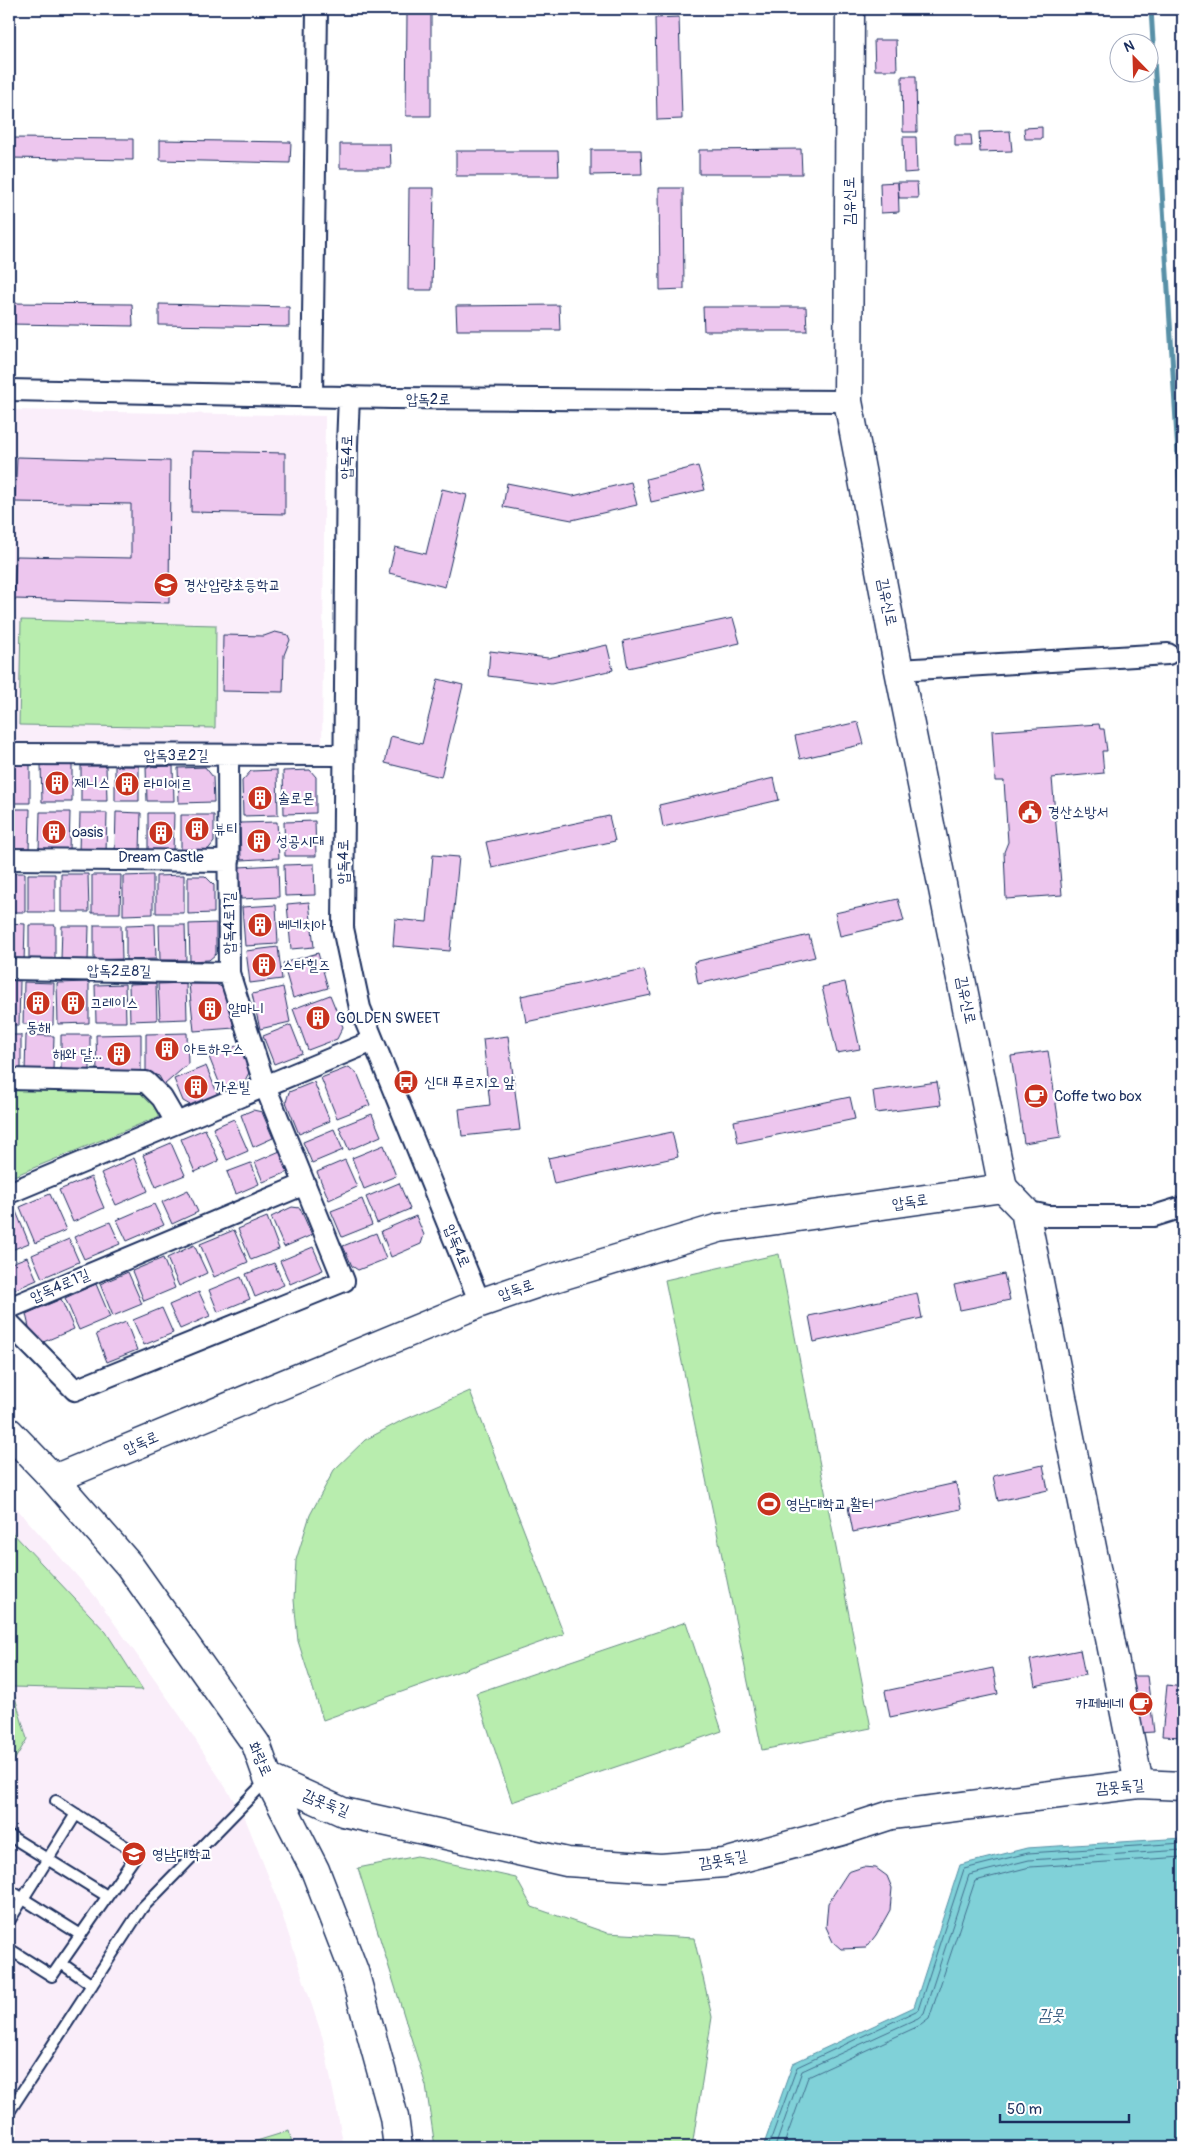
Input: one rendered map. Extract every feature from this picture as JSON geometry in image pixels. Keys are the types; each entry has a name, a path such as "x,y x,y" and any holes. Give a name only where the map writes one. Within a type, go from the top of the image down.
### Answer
{"street":[{"path":"312,396 317,9"},
{"name":"김유신로","path":"850,9 848,401 899,670 1003,1188"},
{"name":"압독2로","path":"9,390 402,398 848,401"},
{"name":"압독4로","path":"349,396 346,445 343,928 360,1008 480,1303"},
{"path":"899,670 1168,654"},
{"name":"압독3로2길","path":"9,754 343,755"},
{"name":"압독4로1길","path":"9,1323 75,1390 344,1281 265,1086 230,973 228,755"},
{"path":"9,858 229,861"},
{"name":"압독2로8길","path":"9,969 230,973"},
{"path":"9,1193 373,1041"},
{"path":"9,1079 146,1082 162,1098 176,1122"},
{"name":"압독4로1길","path":"9,1308 304,1184"},
{"path":"1003,1188 1025,1210 1048,1216 1154,1216 1183,1207"},
{"name":"압독로","path":"54,1479 480,1303 541,1282 719,1228 1003,1188"},
{"path":"1025,1210 1139,1784"},
{"name":"화랑로","path":"9,1432 54,1479 130,1565 256,1744 268,1778 314,1870 354,1971 394,2117 398,2147"},
{"name":"감못둑길","path":"268,1778 343,1812 567,1862 661,1868 724,1863 842,1831 892,1815 1139,1784 1183,1786"}],"lane":[{"path":"9,2112 142,1908 268,1778"},
{"path":"9,1948 52,1976 137,1854 56,1801"},
{"path":"9,1921 76,1814"},
{"path":"10,1836 107,1896"},
{"path":"9,1890 81,1935"},
{"path":"61,1963 92,1985"}],"shaded area":[{"name":"경산압량초등학교","path":"9,410 325,416 322,756 9,754"},
{"name":"영남대학교","path":"9,1500 95,1596 181,1717 245,1818 274,1890 323,2039 344,2147 9,2147"}],"green space":[{"path":"21,620 216,625 215,728 19,725"},
{"path":"9,1087 146,1091 160,1116 9,1178"},
{"name":"영남대학교 활터","path":"779,1254 871,1728 762,1750 665,1280"},
{"path":"470,1391 564,1634 323,1720 298,1641 294,1600 296,1560 310,1515 334,1470 365,1440 399,1422"},
{"path":"9,1529 106,1632 143,1690 12,1687 27,1739 9,1769"},
{"path":"686,1622 722,1731 512,1802 476,1693"},
{"path":"417,1856 516,1878 532,1907 607,1933 694,1938 712,2017 692,2147 435,2147 426,2086 358,1868"},
{"path":"289,2131 293,2147 237,2147"}],"water":[{"name":"감못","path":"1183,1838 1183,2147 763,2147 793,2063 914,2007 960,1865 1027,1848"}],"building":[{"path":"407,14 431,14 431,116 406,116"},
{"path":"679,17 682,119 657,120 655,18"},
{"path":"874,40 896,40 897,70 875,70"},
{"path":"902,76 916,76 917,132 903,132"},
{"path":"1042,127 1042,139 1025,139 1024,128"},
{"path":"1010,131 1012,151 980,152 979,132"},
{"path":"955,135 971,135 972,146 955,146"},
{"path":"903,137 916,137 917,172 904,173"},
{"path":"9,138 133,139 133,160 9,158"},
{"path":"160,140 291,142 290,163 160,160"},
{"path":"340,144 390,144 391,168 340,168"},
{"path":"801,149 802,174 699,174 699,150"},
{"path":"591,150 641,150 642,174 591,175"},
{"path":"456,151 558,151 559,176 456,176"},
{"path":"898,182 917,182 918,198 899,198"},
{"path":"898,182 899,212 881,213 880,183"},
{"path":"409,188 434,188 432,290 408,290"},
{"path":"659,188 683,188 684,289 660,290"},
{"path":"9,303 132,304 133,326 9,324"},
{"path":"159,304 289,307 289,327 159,325"},
{"path":"559,305 560,330 457,330 456,306"},
{"path":"703,307 806,307 807,331 704,331"},
{"path":"192,451 285,453 285,514 191,512"},
{"path":"17,457 170,461 169,603 14,599 16,556 131,558 131,504 15,502"},
{"path":"698,466 705,490 651,502 646,479"},
{"path":"631,482 637,505 572,520 503,507 507,483 573,496"},
{"path":"442,489 467,495 445,587 389,573 395,547 426,554"},
{"path":"733,618 740,643 628,668 623,641"},
{"path":"275,632 288,635 290,640 284,655 283,692 222,691 223,635 264,636"},
{"path":"607,645 613,670 551,684 488,676 490,651 548,658"},
{"path":"438,679 463,685 441,777 385,763 391,736 422,744"},
{"path":"858,722 864,744 800,759 795,736"},
{"name":"경산소방서","path":"1099,724 1100,729 1104,729 1107,751 1102,751 1104,773 1052,778 1062,895 1006,899 1004,852 1008,842 1004,781 995,781 992,731"},
{"path":"30,763 30,803 9,803 9,764"},
{"name":"제니스","path":"41,765 72,765 72,802 42,802"},
{"path":"81,766 106,766 107,801 81,801"},
{"name":"라미에르","path":"115,766 139,766 139,801 115,801"},
{"path":"173,766 174,801 147,801 146,767"},
{"path":"205,767 213,777 214,802 179,803 178,768"},
{"name":"솔로몬","path":"277,770 278,815 243,816 242,781 251,771"},
{"path":"310,770 316,777 316,813 284,814 283,771"},
{"path":"774,778 779,800 663,827 659,805"},
{"path":"9,809 30,809 29,851 9,850"},
{"name":"oasis","path":"40,812 70,812 69,851 39,851"},
{"path":"116,812 141,813 140,853 115,852"},
{"path":"80,813 107,813 106,853 79,852"},
{"name":"Dream Castle","path":"148,813 174,813 173,853 148,852"},
{"name":"뷰티","path":"181,815 214,815 214,842 206,852 181,852"},
{"path":"609,816 615,841 492,868 486,842"},
{"path":"315,821 316,856 285,856 284,822"},
{"name":"성공시대","path":"277,822 279,858 241,860 240,823"},
{"path":"433,855 459,857 450,951 393,946 395,919 427,922"},
{"path":"314,864 315,895 285,896 284,865"},
{"path":"278,865 279,897 241,899 239,867"},
{"path":"9,873 25,873 25,912 9,912"},
{"path":"28,874 55,874 55,912 28,912"},
{"path":"61,874 88,874 89,912 61,912"},
{"path":"92,875 121,875 120,913 92,913"},
{"path":"153,875 153,914 123,915 123,876"},
{"path":"184,875 184,913 156,913 156,876"},
{"path":"188,876 205,876 214,885 214,913 188,914"},
{"path":"898,899 904,921 840,936 835,913"},
{"path":"309,902 314,947 291,949 287,904"},
{"name":"베네치아","path":"276,905 278,944 245,946 242,907"},
{"path":"9,923 25,924 24,964 9,964"},
{"path":"216,923 216,954 209,960 190,961 189,924"},
{"path":"155,924 156,959 126,960 126,925"},
{"path":"29,925 55,925 55,962 29,962"},
{"path":"94,925 121,925 122,959 94,960"},
{"path":"159,925 185,925 186,960 160,960"},
{"path":"62,926 89,926 88,961 61,960"},
{"path":"809,935 815,957 698,984 694,962"},
{"name":"스타힐즈","path":"278,947 282,979 250,983 246,951"},
{"path":"318,953 328,988 293,998 283,963"},
{"path":"644,970 651,995 526,1022 521,996"},
{"path":"9,980 20,981 19,1025 9,1025"},
{"name":"동해","path":"24,982 54,983 53,1025 23,1024"},
{"name":"그레이스","path":"89,982 89,1023 58,1024 57,983"},
{"path":"845,982 860,1049 837,1053 822,987"},
{"path":"156,983 157,1020 130,1021 129,984"},
{"path":"186,983 187,1019 160,1020 158,984"},
{"path":"125,984 126,1022 96,1022 95,985"},
{"name":"알마니","path":"189,984 216,984 225,989 234,1028 194,1031"},
{"path":"283,987 290,1022 260,1029 252,994"},
{"name":"GOLDEN SWEET","path":"330,995 343,1027 337,1039 308,1050 293,1009"},
{"path":"291,1025 302,1053 274,1064 263,1036"},
{"name":"아트하우스","path":"187,1033 188,1064 164,1085 159,1076 146,1072 146,1034"},
{"name":"해와 달...","path":"141,1034 141,1072 97,1073 96,1035"},
{"path":"9,1035 21,1035 21,1072 9,1072"},
{"path":"26,1035 54,1036 53,1071 25,1071"},
{"path":"61,1035 90,1035 90,1072 61,1073"},
{"path":"508,1036 520,1130 462,1136 459,1109 490,1105 483,1039"},
{"path":"241,1044 251,1069 243,1084 223,1092 209,1057"},
{"name":"Coffe two box","path":"1048,1051 1061,1137 1024,1143 1011,1056"},
{"name":"가온빌","path":"206,1066 218,1095 192,1106 183,1101 174,1079"},
{"path":"349,1067 358,1075 370,1105 337,1118 321,1078"},
{"path":"314,1082 330,1121 299,1134 286,1102 289,1092"},
{"path":"937,1082 941,1105 876,1113 873,1091"},
{"path":"850,1097 855,1119 738,1143 734,1121"},
{"path":"253,1110 262,1112 273,1138 253,1147 241,1115"},
{"path":"372,1114 381,1136 349,1150 339,1127"},
{"path":"234,1119 248,1151 227,1160 213,1128"},
{"path":"205,1129 219,1161 195,1172 181,1139"},
{"path":"334,1129 343,1150 312,1163 303,1142"},
{"path":"672,1132 678,1157 554,1184 548,1158"},
{"path":"171,1143 185,1175 156,1187 143,1155"},
{"path":"384,1145 396,1176 364,1189 352,1158"},
{"path":"280,1151 288,1172 263,1182 255,1162"},
{"path":"134,1158 148,1191 116,1205 101,1173"},
{"path":"345,1160 357,1187 329,1200 317,1172"},
{"path":"251,1163 259,1184 236,1194 227,1172"},
{"path":"91,1177 104,1208 73,1222 59,1190"},
{"path":"399,1183 410,1209 377,1223 366,1197"},
{"path":"188,1190 198,1212 172,1224 162,1202"},
{"path":"50,1194 66,1230 35,1243 20,1207"},
{"path":"362,1199 372,1225 342,1237 331,1211"},
{"path":"154,1204 164,1225 127,1241 117,1220"},
{"path":"292,1207 300,1208 312,1235 284,1247 271,1217"},
{"path":"15,1209 29,1243 9,1251 9,1212"},
{"path":"416,1216 424,1235 421,1244 391,1257 381,1231"},
{"path":"267,1217 279,1249 251,1260 238,1229"},
{"path":"110,1222 120,1244 84,1259 74,1237"},
{"path":"234,1230 248,1262 214,1277 200,1244"},
{"path":"376,1233 386,1259 358,1270 352,1266 343,1246"},
{"path":"69,1239 79,1262 42,1278 32,1255"},
{"path":"194,1245 207,1273 179,1286 167,1258"},
{"path":"313,1247 323,1270 290,1284 280,1261"},
{"path":"27,1257 37,1280 9,1292 9,1264"},
{"path":"163,1258 175,1288 144,1301 132,1271"},
{"path":"274,1263 284,1285 255,1297 246,1274"},
{"path":"128,1272 142,1304 113,1316 100,1284"},
{"path":"1004,1274 1010,1300 960,1310 954,1285"},
{"path":"241,1277 250,1299 218,1312 209,1290"},
{"path":"96,1284 110,1317 79,1330 65,1298"},
{"path":"199,1292 210,1316 180,1329 169,1305"},
{"path":"917,1293 922,1318 814,1342 809,1316"},
{"path":"61,1299 74,1329 41,1343 29,1327 26,1314"},
{"path":"162,1308 173,1333 144,1345 133,1320"},
{"path":"126,1322 137,1350 107,1362 96,1334"},
{"path":"1043,1465 1048,1490 998,1501 993,1476"},
{"path":"956,1483 961,1509 853,1532 848,1507"},
{"path":"1080,1650 1085,1675 1035,1686 1030,1660"},
{"path":"993,1668 998,1694 890,1717 885,1691"},
{"name":"카페베네","path":"1129,1676 1147,1676 1154,1732 1136,1733"},
{"path":"1167,1685 1183,1687 1183,1737 1162,1736"},
{"path":"863,1867 876,1868 887,1876 892,1888 890,1910 876,1935 866,1948 841,1949 833,1942 826,1927 828,1903 848,1872"}],"waterway":[{"path":"1151,9 1183,537"}],"place":[{"name":"경산압량초등학교","path":"166,585"},
{"name":"제니스","path":"57,783"},
{"name":"라미에르","path":"127,784"},
{"name":"솔로몬","path":"260,798"},
{"name":"경산소방서","path":"1030,812"},
{"name":"뷰티","path":"197,829"},
{"name":"oasis","path":"54,832"},
{"name":"Dream Castle","path":"161,833"},
{"name":"성공시대","path":"259,841"},
{"name":"베네치아","path":"260,925"},
{"name":"스타힐즈","path":"264,965"},
{"name":"동해","path":"38,1003"},
{"name":"그레이스","path":"73,1003"},
{"name":"알마니","path":"210,1009"},
{"name":"GOLDEN SWEET","path":"318,1018"},
{"name":"아트하우스","path":"167,1049"},
{"name":"해와 달...","path":"119,1054"},
{"name":"신대 푸르지오 앞","path":"406,1082"},
{"name":"가온빌","path":"196,1087"},
{"name":"Coffe two box","path":"1036,1096"},
{"name":"영남대학교 활터","path":"769,1504"},
{"name":"카페베네","path":"1141,1704"},
{"name":"영남대학교","path":"134,1854"}]}
